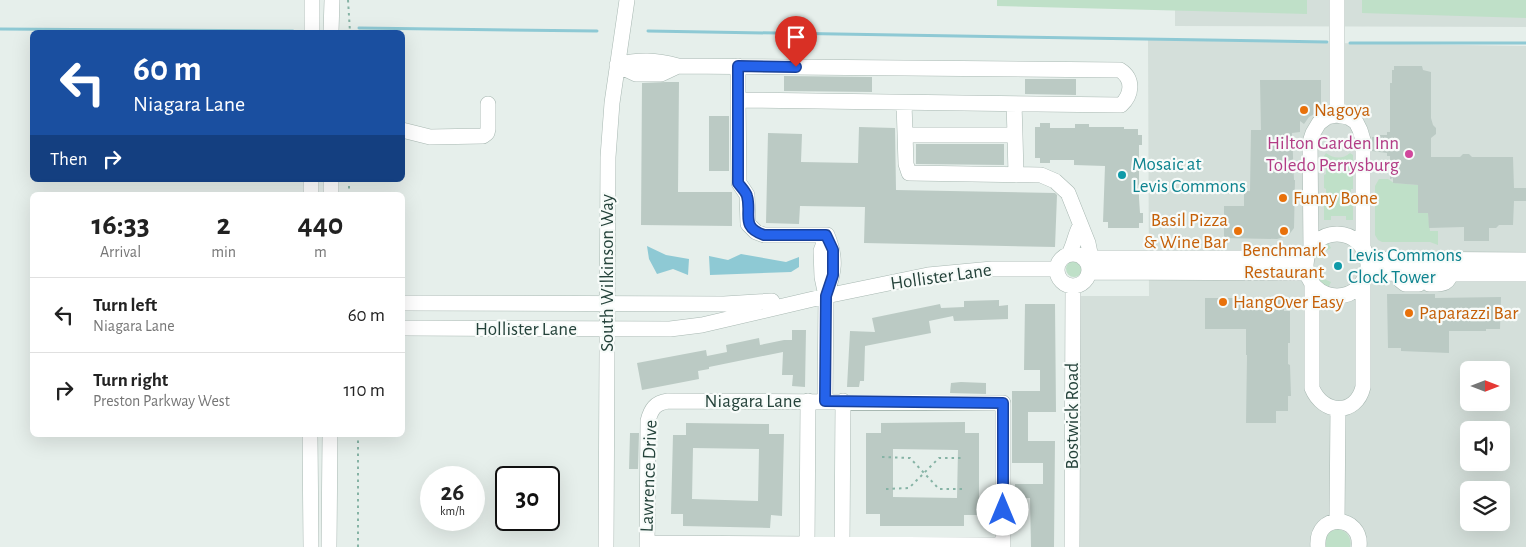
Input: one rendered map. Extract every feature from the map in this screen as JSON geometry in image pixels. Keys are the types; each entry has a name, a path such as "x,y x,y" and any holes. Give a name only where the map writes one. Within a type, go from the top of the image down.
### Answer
{"street":[{"path":"312,0 312,30"},
{"path":"331,30 332,0"},
{"name":"South Wilkinson Way","path":"606,547 608,156 612,102 627,0"},
{"path":"1337,0 1338,115"},
{"path":"617,65 635,60 664,62 678,66 1120,70 1126,74 1130,81 1128,99 1121,105 738,100"},
{"path":"738,66 738,183 747,195 748,224 756,232 764,235 826,235 821,251 822,277 826,296 825,401"},
{"path":"904,102 906,164 909,173 1041,175 1056,181 1068,193 1088,242 1083,261 1081,283 1072,286 1063,282 1058,275 1057,270 1060,260 1083,261 1309,266"},
{"path":"405,131 430,137 483,136 488,130 488,104"},
{"path":"1014,104 1016,175"},
{"path":"1338,115 1348,117 1356,122 1363,140 1365,266 1363,387 1361,395 1355,402 1338,409 1322,404 1312,388 1309,266 1310,142 1318,123 1327,117 1338,115"},
{"path":"906,135 1015,135"},
{"path":"1080,226 1075,235 1073,246 1083,261"},
{"path":"1337,235 1352,239 1365,266 1354,291 1341,296 1334,296 1322,292 1309,266 1322,239 1337,235"},
{"path":"1365,266 1398,273 1451,266 1526,260"},
{"path":"1365,266 1451,266 1526,274"},
{"path":"1398,273 1400,280 1405,284 1446,282 1449,278 1451,266"},
{"name":"Hollister Lane","path":"405,328 670,329 948,272 992,269 1057,270"},
{"name":"Bostwick Road","path":"1072,286 1072,547"},
{"name":"Hollister Lane","path":"405,302 724,304 826,296"},
{"name":"Niagara Lane","path":"654,406 660,402 668,401 1003,403 1003,546"},
{"path":"806,546 808,401"},
{"path":"842,546 843,401"},
{"name":"Lawrence Drive","path":"647,545 648,421 654,406"},
{"path":"1338,409 1338,520"},
{"path":"310,437 312,547"},
{"path":"329,547 330,437"},
{"path":"1318,547 1318,539 1322,530 1330,522 1338,520 1345,522 1355,530 1358,536 1359,547"},
{"path":"647,545 1003,546"}],"path":[{"path":"348,0 350,30"},
{"path":"358,437 358,547"},
{"path":"882,458 910,458 939,489 962,489"},
{"path":"886,488 909,488 939,458 964,458"}],"shaded area":[{"path":"1175,0 1526,0 1526,27 1175,26"},
{"path":"1148,40 1526,46 1526,547 1072,547 1073,296 1149,296"}],"green space":[{"path":"997,0 1307,0 1307,14 997,6"},
{"path":"1362,0 1526,0 1526,18 1362,13"},
{"path":"1326,153 1338,158 1350,153 1353,155 1351,174 1353,175 1353,189 1351,189 1351,196 1353,196 1353,220 1346,220 1346,216 1331,216 1331,220 1324,220 1324,196 1326,195 1326,189 1324,188 1324,175 1326,174 1326,168 1324,167 1324,156"},
{"path":"1379,179 1388,179 1394,183 1418,185 1418,213 1428,213 1430,231 1438,231 1438,245 1430,242 1382,242 1378,240 1375,235 1375,186"},
{"path":"1328,243 1331,248 1324,252 1321,259 1315,257 1320,249"},
{"path":"1071,261 1077,261 1082,266 1080,275 1071,277 1066,272 1066,266"},
{"path":"1321,272 1324,279 1331,282 1328,288 1321,283 1315,274"},
{"path":"1338,529 1348,535 1350,547 1326,547 1328,535"}],"water":[{"path":"647,246 666,255 689,259 688,275 673,269 657,274 649,259"},
{"path":"741,254 786,262 799,257 799,267 791,272 710,275 709,256 728,260"}],"building":[{"name":"Hilton Garden Inn Toledo Perrysburg","path":"1394,66 1422,66 1423,70 1431,72 1431,118 1436,128 1436,134 1431,138 1431,157 1460,157 1463,154 1469,154 1472,157 1513,157 1514,188 1526,188 1526,201 1514,201 1513,225 1499,225 1496,228 1489,228 1489,241 1464,241 1464,227 1429,228 1428,213 1418,213 1418,185 1393,183 1393,178 1390,179 1390,156 1387,156 1387,153 1372,151 1372,137 1387,135 1387,132 1390,132 1390,83 1392,83 1392,70 1394,70"},
{"path":"784,76 872,77 872,92 784,91"},
{"path":"1025,79 1076,79 1076,95 1025,94"},
{"path":"1260,80 1321,80 1321,110 1316,111 1304,124 1300,121 1300,132 1292,133 1295,180 1294,228 1288,236 1277,239 1224,238 1224,206 1244,206 1244,191 1250,191 1251,130 1261,130"},
{"path":"679,82 678,192 732,192 732,226 641,225 642,83"},
{"path":"709,116 729,116 729,171 709,171"},
{"name":"Mosaic at Levis Commons","path":"1040,123 1050,123 1050,128 1075,128 1075,124 1089,124 1089,127 1138,129 1138,135 1142,135 1142,145 1139,145 1139,198 1140,213 1143,213 1143,223 1139,223 1139,228 1108,228 1108,222 1103,222 1105,166 1074,165 1074,160 1050,160 1050,163 1040,163 1040,158 1035,158 1035,127 1040,127"},
{"path":"859,127 895,128 896,190 1055,193 1057,195 1055,247 864,243 865,207 800,206 799,224 766,223 768,133 802,134 801,162 858,163"},
{"path":"916,144 1004,144 1004,165 916,164"},
{"path":"1387,294 1435,294 1435,298 1501,297 1500,329 1449,331 1449,353 1401,351 1401,348 1388,348"},
{"path":"1205,298 1283,298 1284,311 1290,311 1288,364 1290,365 1291,396 1288,396 1288,411 1276,411 1276,423 1246,423 1246,329 1205,329"},
{"path":"999,300 999,306 1008,305 1008,319 954,321 953,316 929,321 931,333 865,346 864,381 860,381 859,387 847,387 850,331 875,332 872,318 940,304 941,308 964,307 964,301"},
{"path":"1025,304 1055,304 1056,412 1028,412 1028,441 1055,441 1054,547 1031,547 1030,498 1015,498 1015,484 1043,484 1043,463 1012,463 1012,391 1040,391 1040,370 1024,370"},
{"path":"792,330 806,330 805,387 792,386 793,375 782,375 783,352 709,367 709,369 698,371 699,379 642,390 637,363 706,350 707,356 727,352 726,345 759,338 760,345 792,340"},
{"path":"951,383 986,383 986,394 950,393"},
{"path":"965,422 965,433 979,433 979,515 964,515 964,526 880,526 880,514 866,514 866,433 881,433 881,423","holes":["893,449 958,450 957,498 893,497"]},
{"path":"686,423 769,424 769,434 784,434 782,516 771,515 770,528 683,526 683,514 671,514 673,435 686,435","holes":["693,448 759,449 758,501 692,499"]},
{"path":"630,433 639,433 638,469 629,469"}],"waterway":[{"path":"359,28 597,31"},
{"path":"0,29 146,30"},
{"path":"648,31 1327,42"},
{"path":"1350,43 1526,43"}],"place":[{"name":"Nagoya","path":"1304,110"},
{"name":"Hilton Garden Inn Toledo Perrysburg","path":"1409,154"},
{"name":"Mosaic at Levis Commons","path":"1122,175"},
{"name":"Funny Bone","path":"1283,198"},
{"name":"Basil Pizza & Wine Bar","path":"1238,231"},
{"name":"Benchmark Restaurant","path":"1284,231"},
{"name":"Levis Commons Clock Tower","path":"1338,266"},
{"name":"HangOver Easy","path":"1223,302"},
{"name":"Paparazzi Bar","path":"1409,313"}],"route":[{"path":"796,67 738,66 738,183 747,195 748,224 756,232 764,235 826,235 833,250 833,275 826,296 825,401 1003,403 1003,510"}]}
